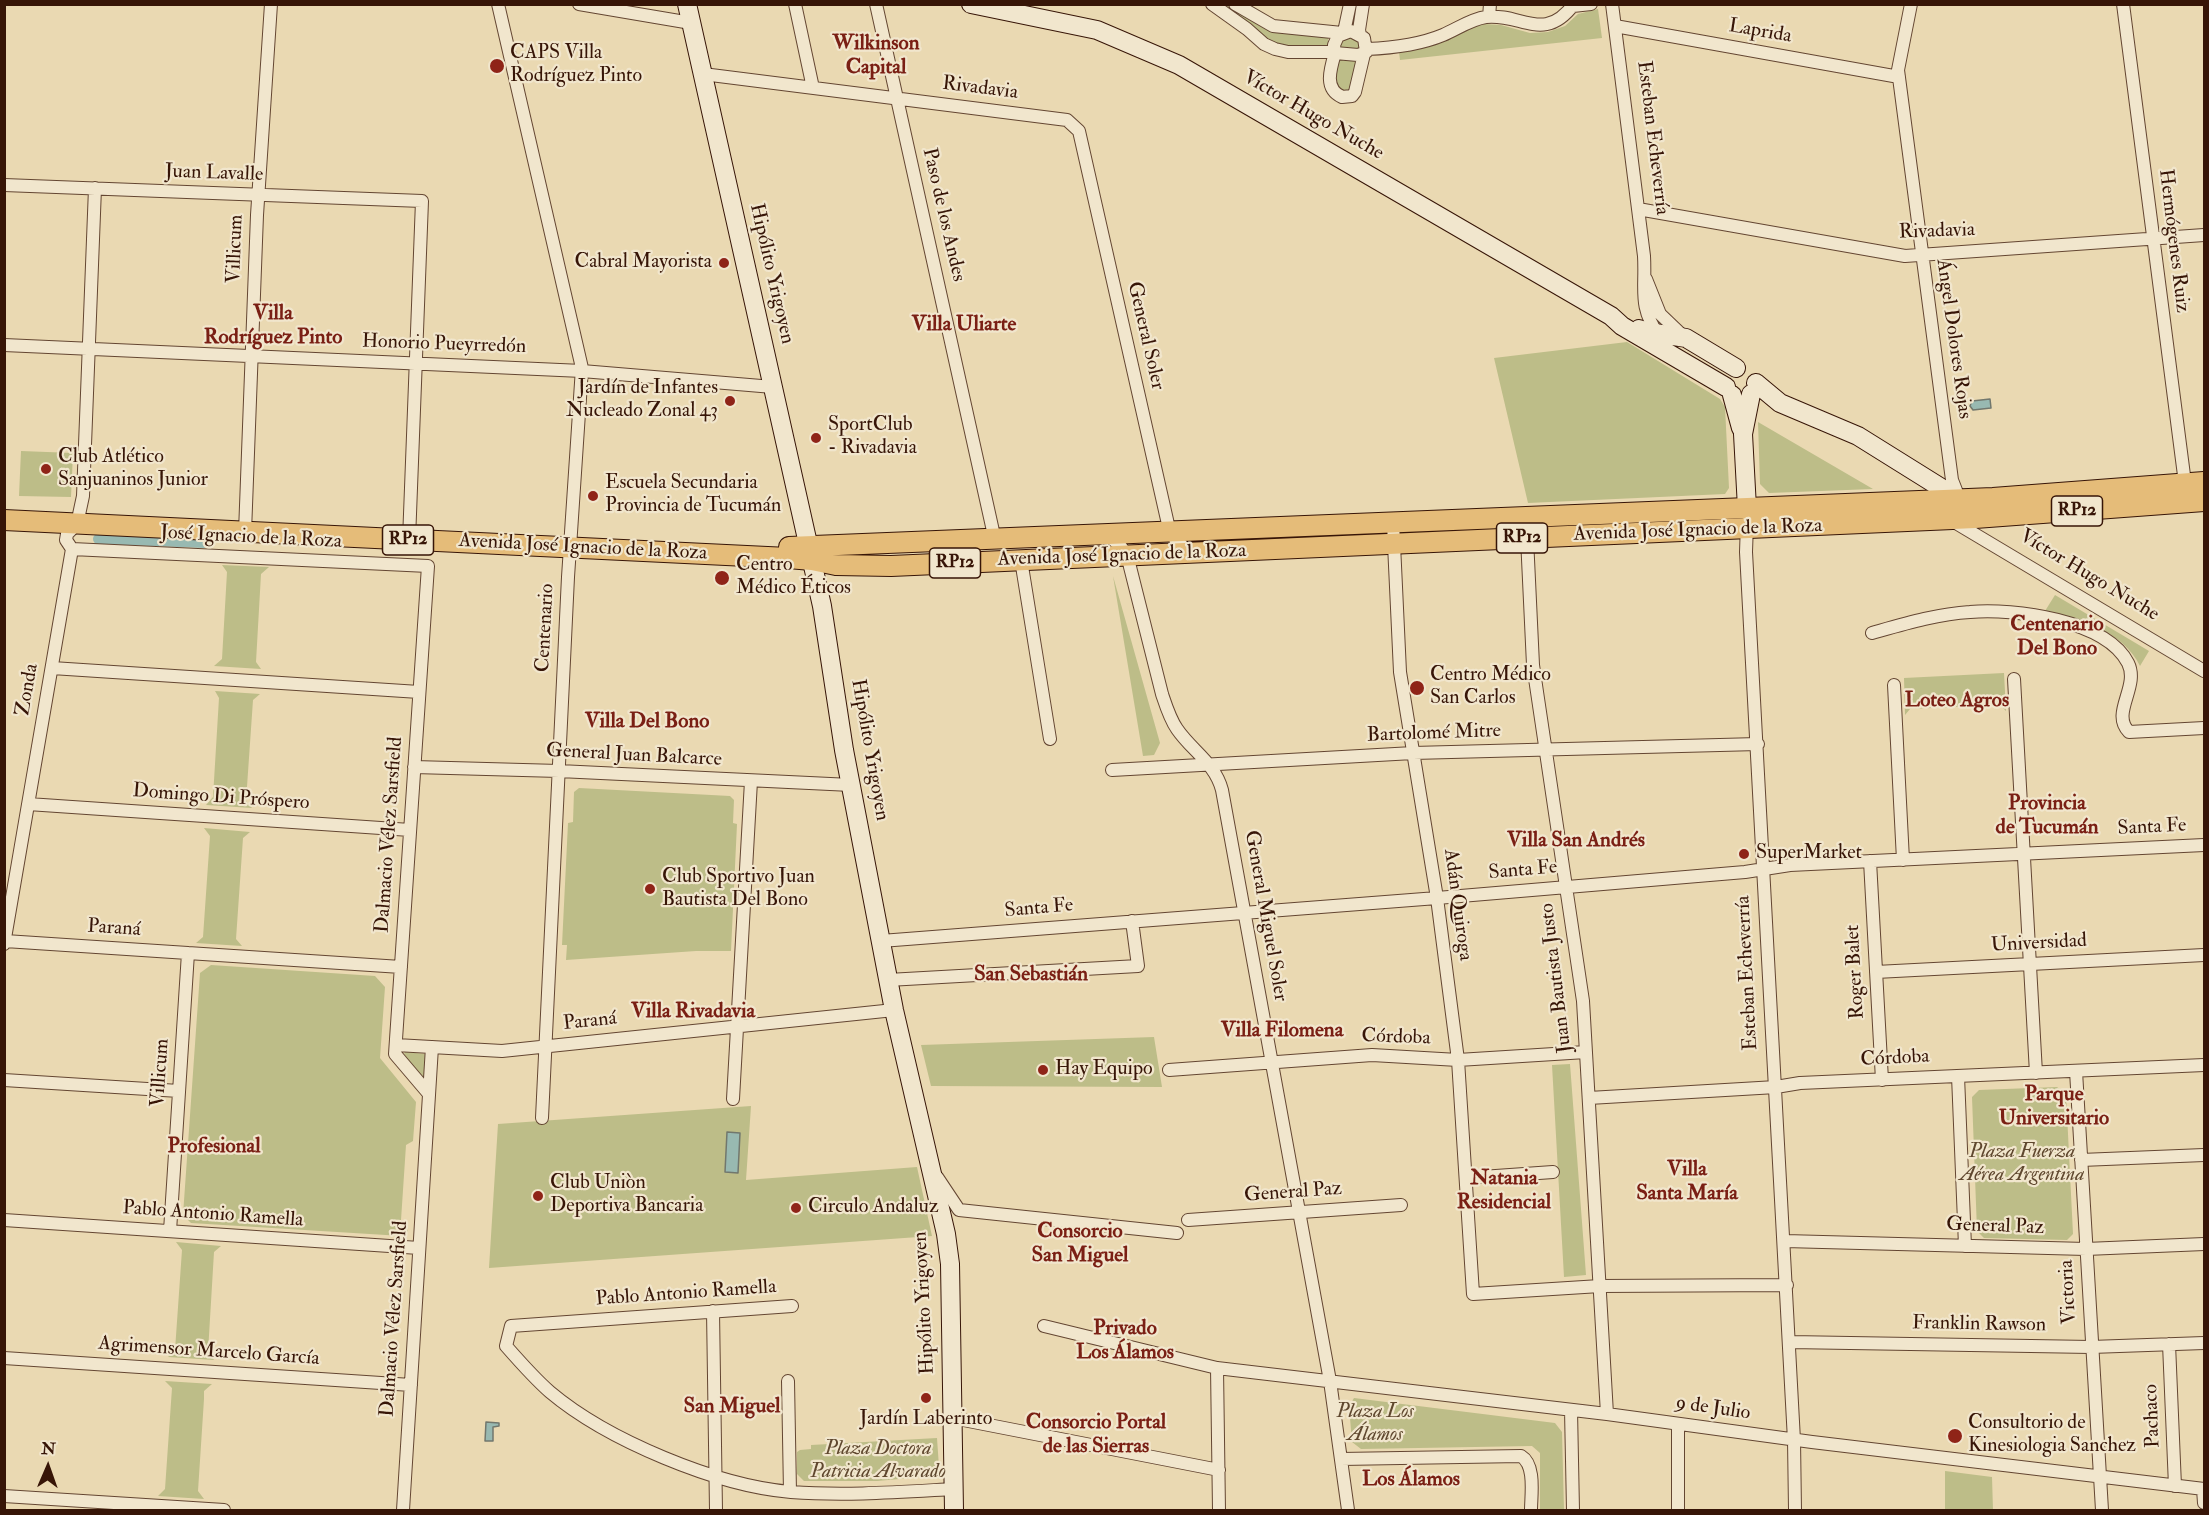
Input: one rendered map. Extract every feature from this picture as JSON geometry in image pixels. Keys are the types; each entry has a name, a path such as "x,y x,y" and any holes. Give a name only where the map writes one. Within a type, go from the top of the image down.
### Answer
{"main road":[{"name":"Víctor Hugo Nuche","path":"971,4 1014,9 1105,32 1179,65 1611,316 1626,321 1643,331 1657,334"},
{"name":"Hipólito Yrigoyen","path":"689,14 822,606 851,785 888,980 946,1234 950,1264 954,1510"},
{"name":"Víctor Hugo Nuche","path":"1611,316 1622,326 1671,355"},
{"name":"Esteban Echeverría","path":"1657,334 1686,338 1736,368"},
{"name":"Esteban Echeverría","path":"1671,355 1729,391 1743,434 1747,508"},
{"path":"1736,368 1752,372 1754,388 1742,398 1729,391 1728,375 1736,368"},
{"path":"1754,388 1780,403 1858,436 1959,499"},
{"name":"Esteban Echeverría","path":"1743,434 1754,388"},
{"name":"Avenida José Ignacio de la Roza","path":"811,554 836,544 897,544 1959,499 2195,482"},
{"name":"Avenida José Ignacio de la Roza","path":"4,509 78,518 811,554 836,565 891,566 1950,520 2205,501"},
{"name":"Avenida José Ignacio de la Roza","path":"4,520 78,518"}],"street":[{"name":"Villicum","path":"245,526 258,195 271,4"},
{"name":"Centenario","path":"498,4 582,370 542,1118"},
{"path":"579,4 689,14"},
{"path":"795,4 813,88"},
{"name":"Paso de los Andes","path":"876,4 995,540"},
{"path":"1212,4 1247,28 1264,44 1275,49 1288,52 1335,53 1418,43 1442,35 1489,11 1540,26 1559,20 1573,5 1592,4"},
{"path":"1235,4 1273,26 1343,33 1351,31 1360,35 1366,42 1355,92 1352,96 1342,97 1333,91 1329,82 1335,53 1335,40 1343,33 1350,4"},
{"path":"1360,35 1363,4"},
{"name":"Esteban Echeverría","path":"1612,4 1638,209 1645,278 1644,305 1649,320 1671,355"},
{"name":"Ángel Dolores Rojas","path":"1911,4 1898,70 1952,480 1959,499"},
{"name":"Hermógenes Ruiz","path":"2123,4 2153,239 2195,482"},
{"name":"Laprida","path":"1615,26 1899,77"},
{"name":"Rivadavia","path":"703,74 1066,120 1073,123"},
{"name":"General Soler","path":"1073,123 1079,131 1170,533"},
{"name":"Juan Lavalle","path":"4,185 422,201 416,363"},
{"name":"Zonda","path":"5,943 72,549 82,540 78,518 83,496 95,188"},
{"name":"Rivadavia","path":"1638,209 1905,256 2205,235"},
{"name":"Esteban Echeverría","path":"1645,278 1660,314 1686,338"},
{"name":"Honorio Pueyrredón","path":"4,345 582,370 773,387"},
{"path":"409,534 416,363"},
{"name":"Esteban Echeverría","path":"1747,508 1746,552 1785,1241 1795,1510"},
{"name":"Víctor Hugo Nuche","path":"1950,520 2205,671"},
{"name":"Adán Quiroga","path":"1393,523 1400,672 1437,898 1458,1060 1473,1294 1600,1286"},
{"path":"1170,533 1189,553"},
{"path":"1106,535 1119,544 1127,555"},
{"name":"Juan Bautista Justo","path":"1527,538 1533,665 1583,1001 1608,1414"},
{"name":"José Ignacio de la Roza","path":"72,549 428,566"},
{"name":"General Miguel Soler","path":"1127,555 1159,684 1169,714 1184,738 1216,774 1222,790 1330,1381 1348,1510"},
{"path":"1021,560 1050,739"},
{"name":"Dalmacio Vélez Sarsfield","path":"396,1045 428,566"},
{"path":"1872,633 1941,615 1980,611 2025,615 2075,626 2110,642 2118,648 2130,666 2132,682 2122,717 2124,727 2129,732 2205,728"},
{"path":"52,668 419,692"},
{"path":"2014,679 2036,1073"},
{"path":"1894,685 1902,860"},
{"name":"Bartolomé Mitre","path":"1112,770 1413,753 1758,744"},
{"name":"General Juan Balcarce","path":"414,767 559,771 851,785"},
{"path":"733,1099 751,781"},
{"name":"Domingo Di Próspero","path":"28,804 410,831"},
{"name":"Santa Fe","path":"881,941 1437,898 1790,865 2205,845"},
{"name":"Roger Balet","path":"1870,861 1882,1080"},
{"path":"888,980 1138,966 1132,921"},
{"name":"Paraná","path":"5,943 401,967"},
{"name":"Villicum","path":"170,1231 188,953"},
{"name":"Universidad","path":"1876,972 2205,955"},
{"name":"Paraná","path":"396,1045 502,1051 894,1010"},
{"path":"396,1045 395,1054 429,1094"},
{"name":"Dalmacio Vélez Sarsfield","path":"403,1510 432,1047"},
{"name":"Córdoba","path":"1169,1070 1372,1054 1458,1060 1586,1053"},
{"name":"Córdoba","path":"1589,1098 1776,1087 1800,1083 2205,1065"},
{"name":"Victoria","path":"2076,1071 2102,1510"},
{"path":"1958,1076 1965,1246"},
{"path":"4,1080 179,1091"},
{"path":"2081,1160 2205,1155"},
{"path":"933,1171 958,1210 1177,1233"},
{"path":"1467,1178 1553,1172"},
{"name":"General Paz","path":"1188,1220 1401,1205"},
{"name":"Pablo Antonio Ramella","path":"4,1220 419,1248"},
{"name":"General Paz","path":"1785,1241 2086,1249 2205,1244"},
{"path":"1600,1286 1787,1285"},
{"name":"Pablo Antonio Ramella","path":"716,1477 616,1435 551,1392 506,1346 511,1326 792,1306"},
{"path":"713,1311 716,1510"},
{"name":"9 de Julio","path":"1044,1326 1216,1368 1608,1414 1794,1440 2204,1489"},
{"name":"Franklin Rawson","path":"1790,1342 2091,1347 2205,1343"},
{"name":"Pachaco","path":"2169,1344 2175,1486"},
{"name":"Agrimensor Marcelo García","path":"4,1358 411,1385"},
{"path":"1216,1368 1220,1510"},
{"path":"788,1381 790,1492"},
{"path":"1571,1410 1573,1510"},
{"path":"953,1418 1219,1470"},
{"path":"1678,1424 1678,1510"},
{"path":"1341,1459 1515,1455 1526,1459 1530,1469 1531,1510"},
{"path":"716,1477 790,1492 854,1495 954,1489"},
{"path":"2204,1489 2205,1503"},
{"path":"4,1496 224,1510"}],"green space":[{"path":"1220,5 1228,5 1265,27 1328,37 1328,47 1325,49 1274,45"},
{"path":"1598,9 1602,38 1400,60 1399,52 1448,39 1470,28 1485,24 1501,25 1530,33 1548,32 1565,26 1578,14"},
{"path":"1344,36 1358,38 1361,50 1342,51 1339,45"},
{"path":"1336,59 1358,61 1355,82 1349,91 1339,89 1335,84"},
{"path":"1627,342 1720,399 1725,407 1729,488 1725,494 1528,503 1494,358"},
{"path":"1758,422 1873,489 1769,493 1760,484"},
{"name":"Club Atlético Sanjuaninos Junior","path":"21,451 73,453 71,497 19,496"},
{"path":"222,565 269,567 261,574 256,662 261,669 214,666 222,659 227,572"},
{"path":"1113,576 1160,743 1154,755 1143,756"},
{"path":"2055,595 2149,651 2140,666 2123,644 2099,628 2045,611"},
{"path":"2004,673 2006,711 2000,705 1910,709 1905,715 1904,678"},
{"path":"215,691 260,694 253,700 246,801 252,808 206,805 213,797 219,698"},
{"name":"Club Sportivo Juan Bautista Del Bono","path":"579,788 730,796 734,800 733,823 737,824 731,951 696,951 566,960 567,945 562,945 568,823 573,822 574,792"},
{"path":"204,828 250,832 243,838 236,939 242,946 196,943 203,937 210,836"},
{"path":"211,965 375,976 385,987 380,1058 416,1102 413,1141 406,1145 401,1220 408,1231 402,1236 191,1223 183,1215 200,973"},
{"name":"Hay Equipo","path":"1154,1037 1162,1087 931,1086 921,1045"},
{"path":"405,1052 425,1054 424,1078 422,1079 404,1054"},
{"path":"1570,1064 1586,1275 1564,1277 1552,1065"},
{"name":"Plaza Fuerza Aérea Argentina","path":"2057,1087 2066,1094 2073,1234 2067,1240 1984,1238 1977,1231 1972,1097 1979,1090"},
{"path":"751,1106 746,1180 917,1167 932,1236 489,1268 498,1124"},
{"path":"176,1242 221,1246 214,1252 208,1352 214,1360 168,1357 175,1350 182,1250"},
{"path":"165,1381 212,1384 204,1391 198,1491 204,1499 158,1496 165,1489 172,1388"},
{"name":"Plaza Los Álamos","path":"1354,1398 1555,1423 1562,1432 1564,1510 1540,1510 1540,1453 1532,1446 1361,1449 1352,1442 1349,1406"},
{"name":"Plaza Doctora Patricia Alvarado","path":"937,1438 939,1467 932,1476 877,1481 804,1481 797,1474 797,1452 811,1449 811,1445"},
{"path":"1945,1471 1992,1477 1993,1510 1945,1510"}],"water":[{"path":"1990,399 1991,408 1973,410 1970,406 1972,401"},
{"path":"727,1132 740,1133 738,1173 725,1172"},
{"path":"486,1422 499,1423 499,1426 493,1427 493,1441 485,1441"}],"waterway":[{"path":"98,539 204,543"}],"place":[{"name":"CAPS Villa Rodríguez Pinto","path":"497,66"},
{"name":"Cabral Mayorista","path":"724,263"},
{"name":"Jardín de Infantes Nucleado Zonal 43","path":"730,401"},
{"name":"SportClub - Rivadavia","path":"816,438"},
{"name":"Club Atlético Sanjuaninos Junior","path":"46,469"},
{"name":"Escuela Secundaria Provincia de Tucumán","path":"593,496"},
{"name":"Centro Médico Éticos","path":"722,578"},
{"name":"Centro Médico San Carlos","path":"1417,688"},
{"name":"SuperMarket","path":"1744,854"},
{"name":"Club Sportivo Juan Bautista Del Bono","path":"650,889"},
{"name":"Hay Equipo","path":"1043,1070"},
{"name":"Club Uniòn Deportiva Bancaria","path":"538,1196"},
{"name":"Circulo Andaluz","path":"796,1208"},
{"name":"Jardín Laberinto","path":"926,1398"},
{"name":"Consultorio de Kinesiologia Sanchez","path":"1955,1436"}],"district":[{"name":"Wilkinson Capital","path":"876,56"},
{"name":"Villa Uliarte","path":"964,325"},
{"name":"Villa Rodríguez Pinto","path":"273,326"},
{"name":"Centenario Del Bono","path":"2057,637"},
{"name":"Loteo Agros","path":"1957,701"},
{"name":"Villa Del Bono","path":"647,722"},
{"name":"Provincia de Tucumán","path":"2047,816"},
{"name":"Villa San Andrés","path":"1576,841"},
{"name":"San Sebastián","path":"1031,975"},
{"name":"Villa Rivadavia","path":"693,1012"},
{"name":"Villa Filomena","path":"1282,1031"},
{"name":"Parque Universitario","path":"2054,1107"},
{"name":"Profesional","path":"214,1147"},
{"name":"Villa Santa María","path":"1687,1182"},
{"name":"Natania Residencial","path":"1504,1191"},
{"name":"Consorcio San Miguel","path":"1080,1244"},
{"name":"Privado Los Álamos","path":"1125,1341"},
{"name":"San Miguel","path":"732,1407"},
{"name":"Consorcio Portal de las Sierras","path":"1096,1435"},
{"name":"Los Álamos","path":"1411,1480"}]}
